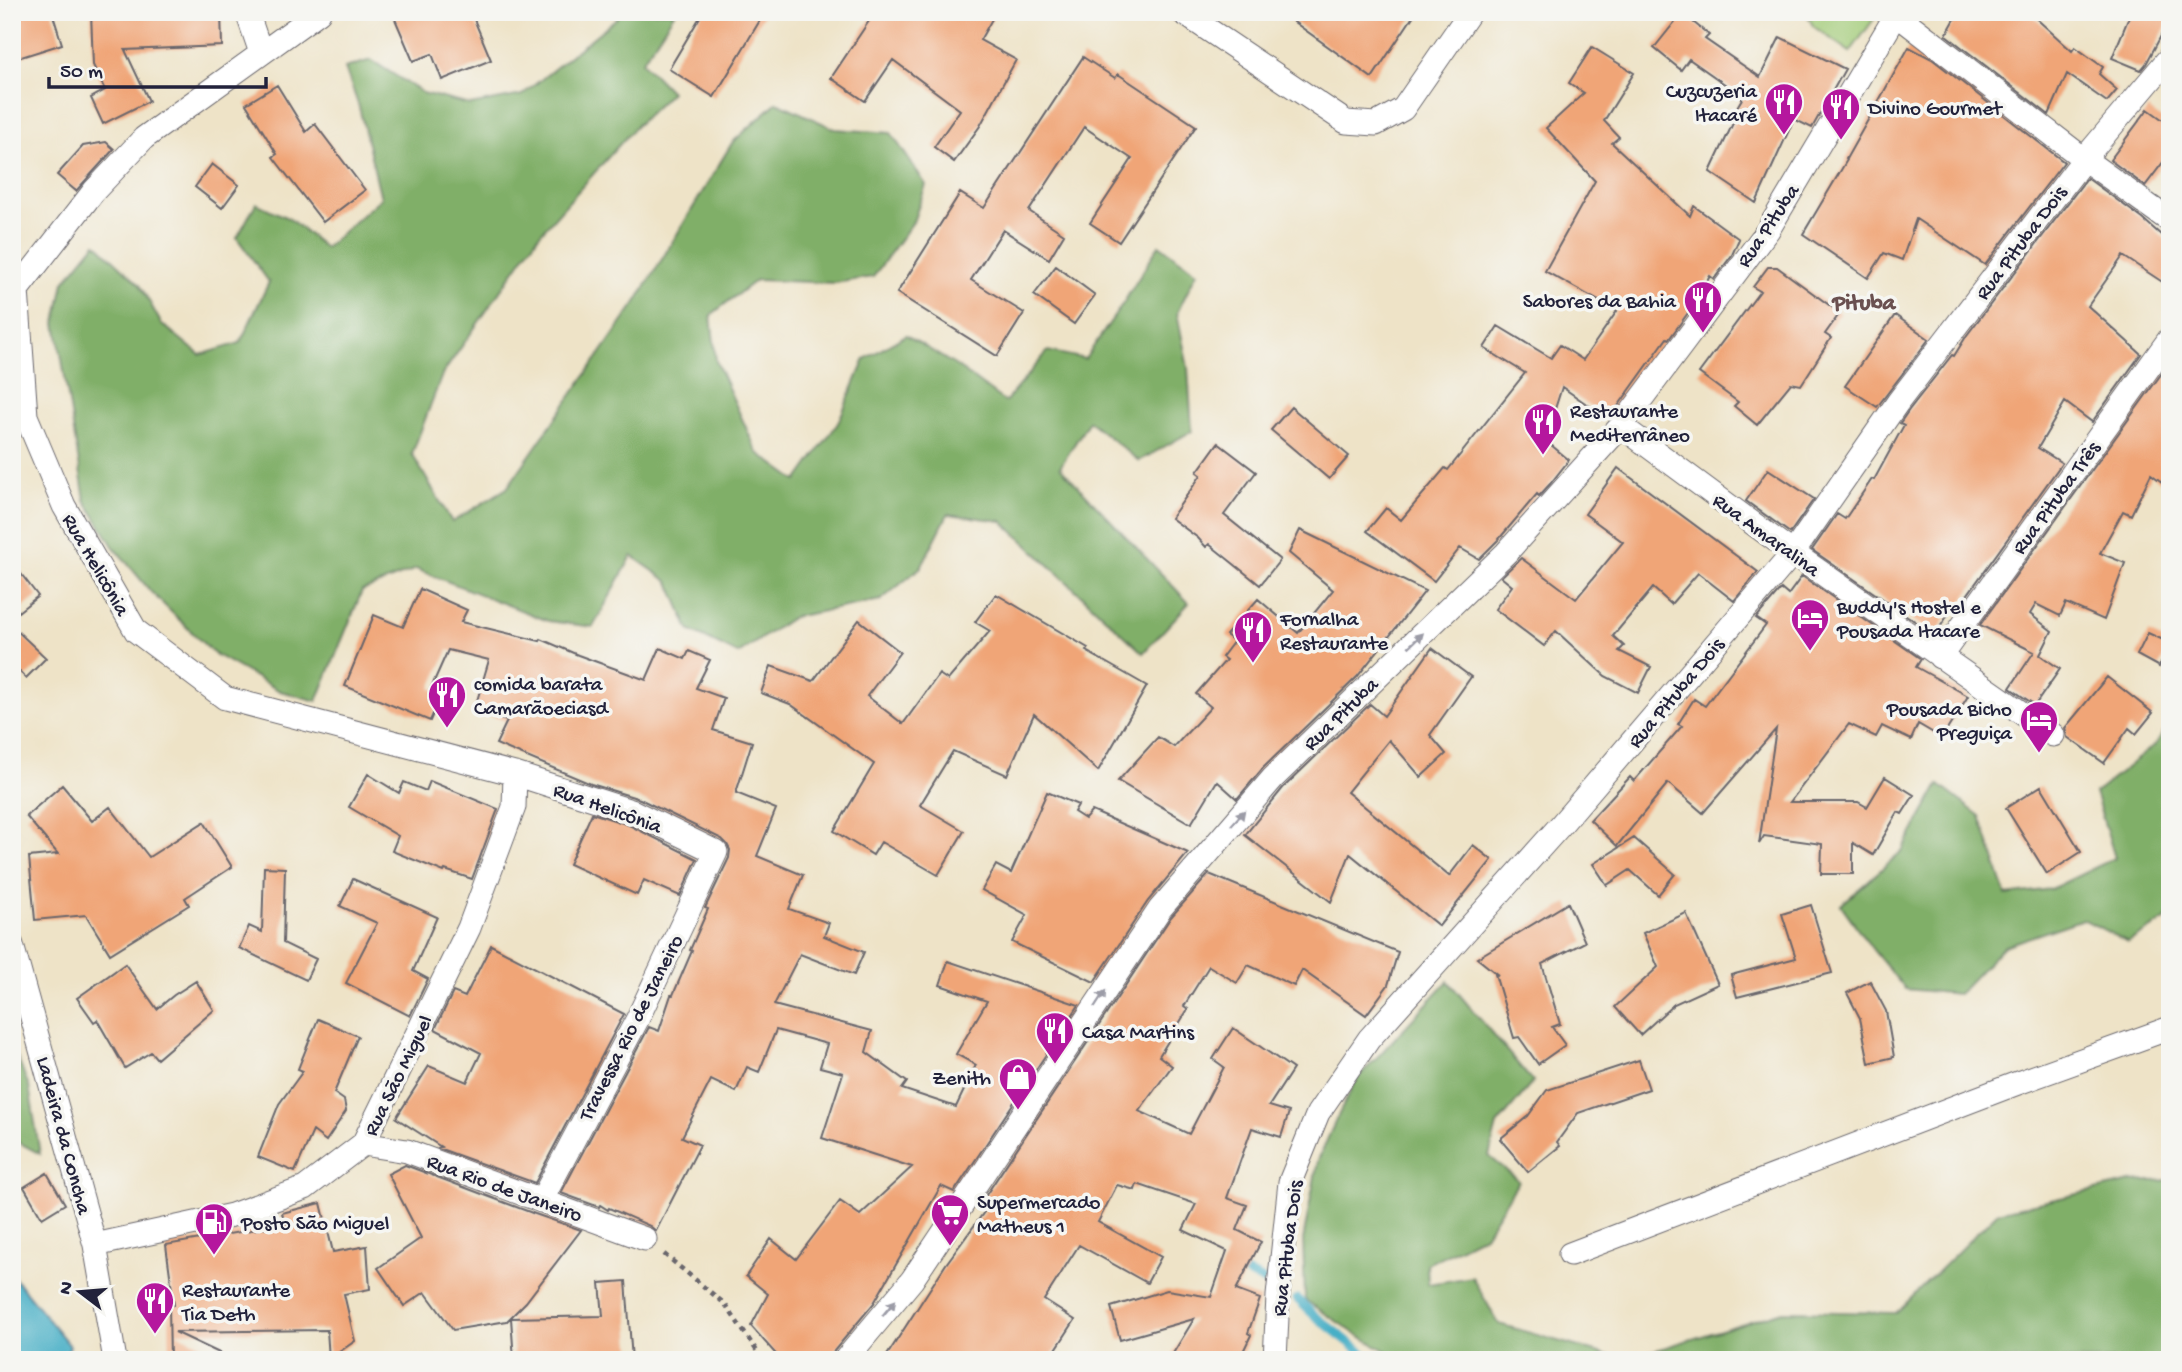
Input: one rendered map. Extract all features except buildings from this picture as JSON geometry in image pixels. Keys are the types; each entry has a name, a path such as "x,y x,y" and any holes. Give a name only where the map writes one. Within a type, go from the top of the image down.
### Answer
{"street":[{"path":"247,12 261,53"},
{"name":"Rua Helicônia","path":"319,12 144,138 94,191 15,284 26,416 64,506 136,631 225,698 515,774 634,812 716,852"},
{"path":"1197,16 1346,122 1376,124 1403,109 1470,12"},
{"path":"1897,13 2084,159 2170,221"},
{"name":"Rua Pituba","path":"845,1360 912,1280 1160,909 1273,778 1506,553 1620,426 1768,230 1897,13"},
{"name":"Rua Pituba Dois","path":"1275,1360 1278,1296 1290,1182 1318,1113 1369,1039 1559,827 1793,553 1898,402 2084,159 2170,57"},
{"name":"Rua Pituba Três","path":"1940,657 2170,338"},
{"name":"Rua Amaralina","path":"1620,426 1793,553 2053,735"},
{"name":"Rua São Miguel","path":"95,1244 232,1215 305,1188 363,1144 469,928 514,807 515,774"},
{"name":"Travessa Rio de Janeiro","path":"541,1201 637,1020 716,852"},
{"name":"Ladeira da Concha","path":"12,945 95,1244 115,1360"},
{"path":"1570,1254 2015,1084 2170,1028"},
{"name":"Rua Rio de Janeiro","path":"363,1144 407,1151 645,1239"}],"path":[{"path":"645,1239 725,1304 763,1360"}],"green space":[{"path":"617,12 675,12 642,62 671,92 635,127 539,235 442,375 412,454 452,522 507,488 635,304 732,143 777,102 835,129 891,133 926,185 913,222 873,277 835,283 756,280 711,315 716,361 757,452 797,481 838,423 865,359 906,335 958,367 1005,402 1048,351 1085,359 1159,245 1197,272 1177,313 1188,368 1192,431 1139,461 1089,421 1060,467 1189,603 1143,653 1002,521 948,514 921,567 881,600 793,617 738,654 689,630 669,582 632,556 593,627 548,621 416,569 362,591 317,701 280,691 213,653 151,592 113,546 85,500 56,323 64,282 96,243 140,285 161,323 200,355 240,343 269,282 237,238 256,203 290,219 325,248 381,198 359,107 345,68 371,60 423,93 470,105 522,95 618,17"},
{"path":"1806,12 1879,12 1850,52 1813,26"},
{"path":"2170,722 2170,914 2165,920 2128,942 2083,919 2004,946 1958,994 1905,989 1841,905 1902,851 1939,785 1980,816 2006,895 2051,889 2115,858 2095,793 2156,744"},
{"path":"1448,981 1533,1082 1497,1125 1489,1156 1519,1181 1485,1235 1427,1264 1428,1284 1472,1277 1499,1324 1624,1360 1403,1360 1354,1333 1305,1300 1303,1240 1318,1160 1356,1080"},
{"path":"12,1046 29,1086 40,1154 12,1139"},
{"path":"2170,1180 2170,1360 1624,1360 1783,1311 1896,1313 1998,1212 2131,1182"}],"water":[{"path":"12,1275 70,1346 64,1360 12,1360"}],"waterway":[{"path":"1243,1271 1264,1281"},
{"path":"1297,1299 1372,1360"}],"place":[{"name":"Cuzcuzeria Itacaré","path":"1784,136"},
{"name":"Divino Gourmet","path":"1841,141"},
{"name":"Sabores da Bahia","path":"1703,334"},
{"name":"Restaurante Mediterrâneo","path":"1543,456"},
{"name":"Buddy's Hostel e Pousada Itacare","path":"1810,652"},
{"name":"Fornalha Restaurante","path":"1253,664"},
{"name":"comida barata Camarãoeciasd","path":"447,729"},
{"name":"Pousada Bicho Preguiça","path":"2039,754"},
{"name":"Casa Martins","path":"1055,1065"},
{"name":"Zenith","path":"1018,1111"},
{"name":"Supermercado Matheus 1","path":"950,1247"},
{"name":"Posto São Miguel","path":"214,1256"},
{"name":"Restaurante Tia Deth","path":"155,1335"}],"district":[{"name":"Pituba","path":"1864,301"}]}
